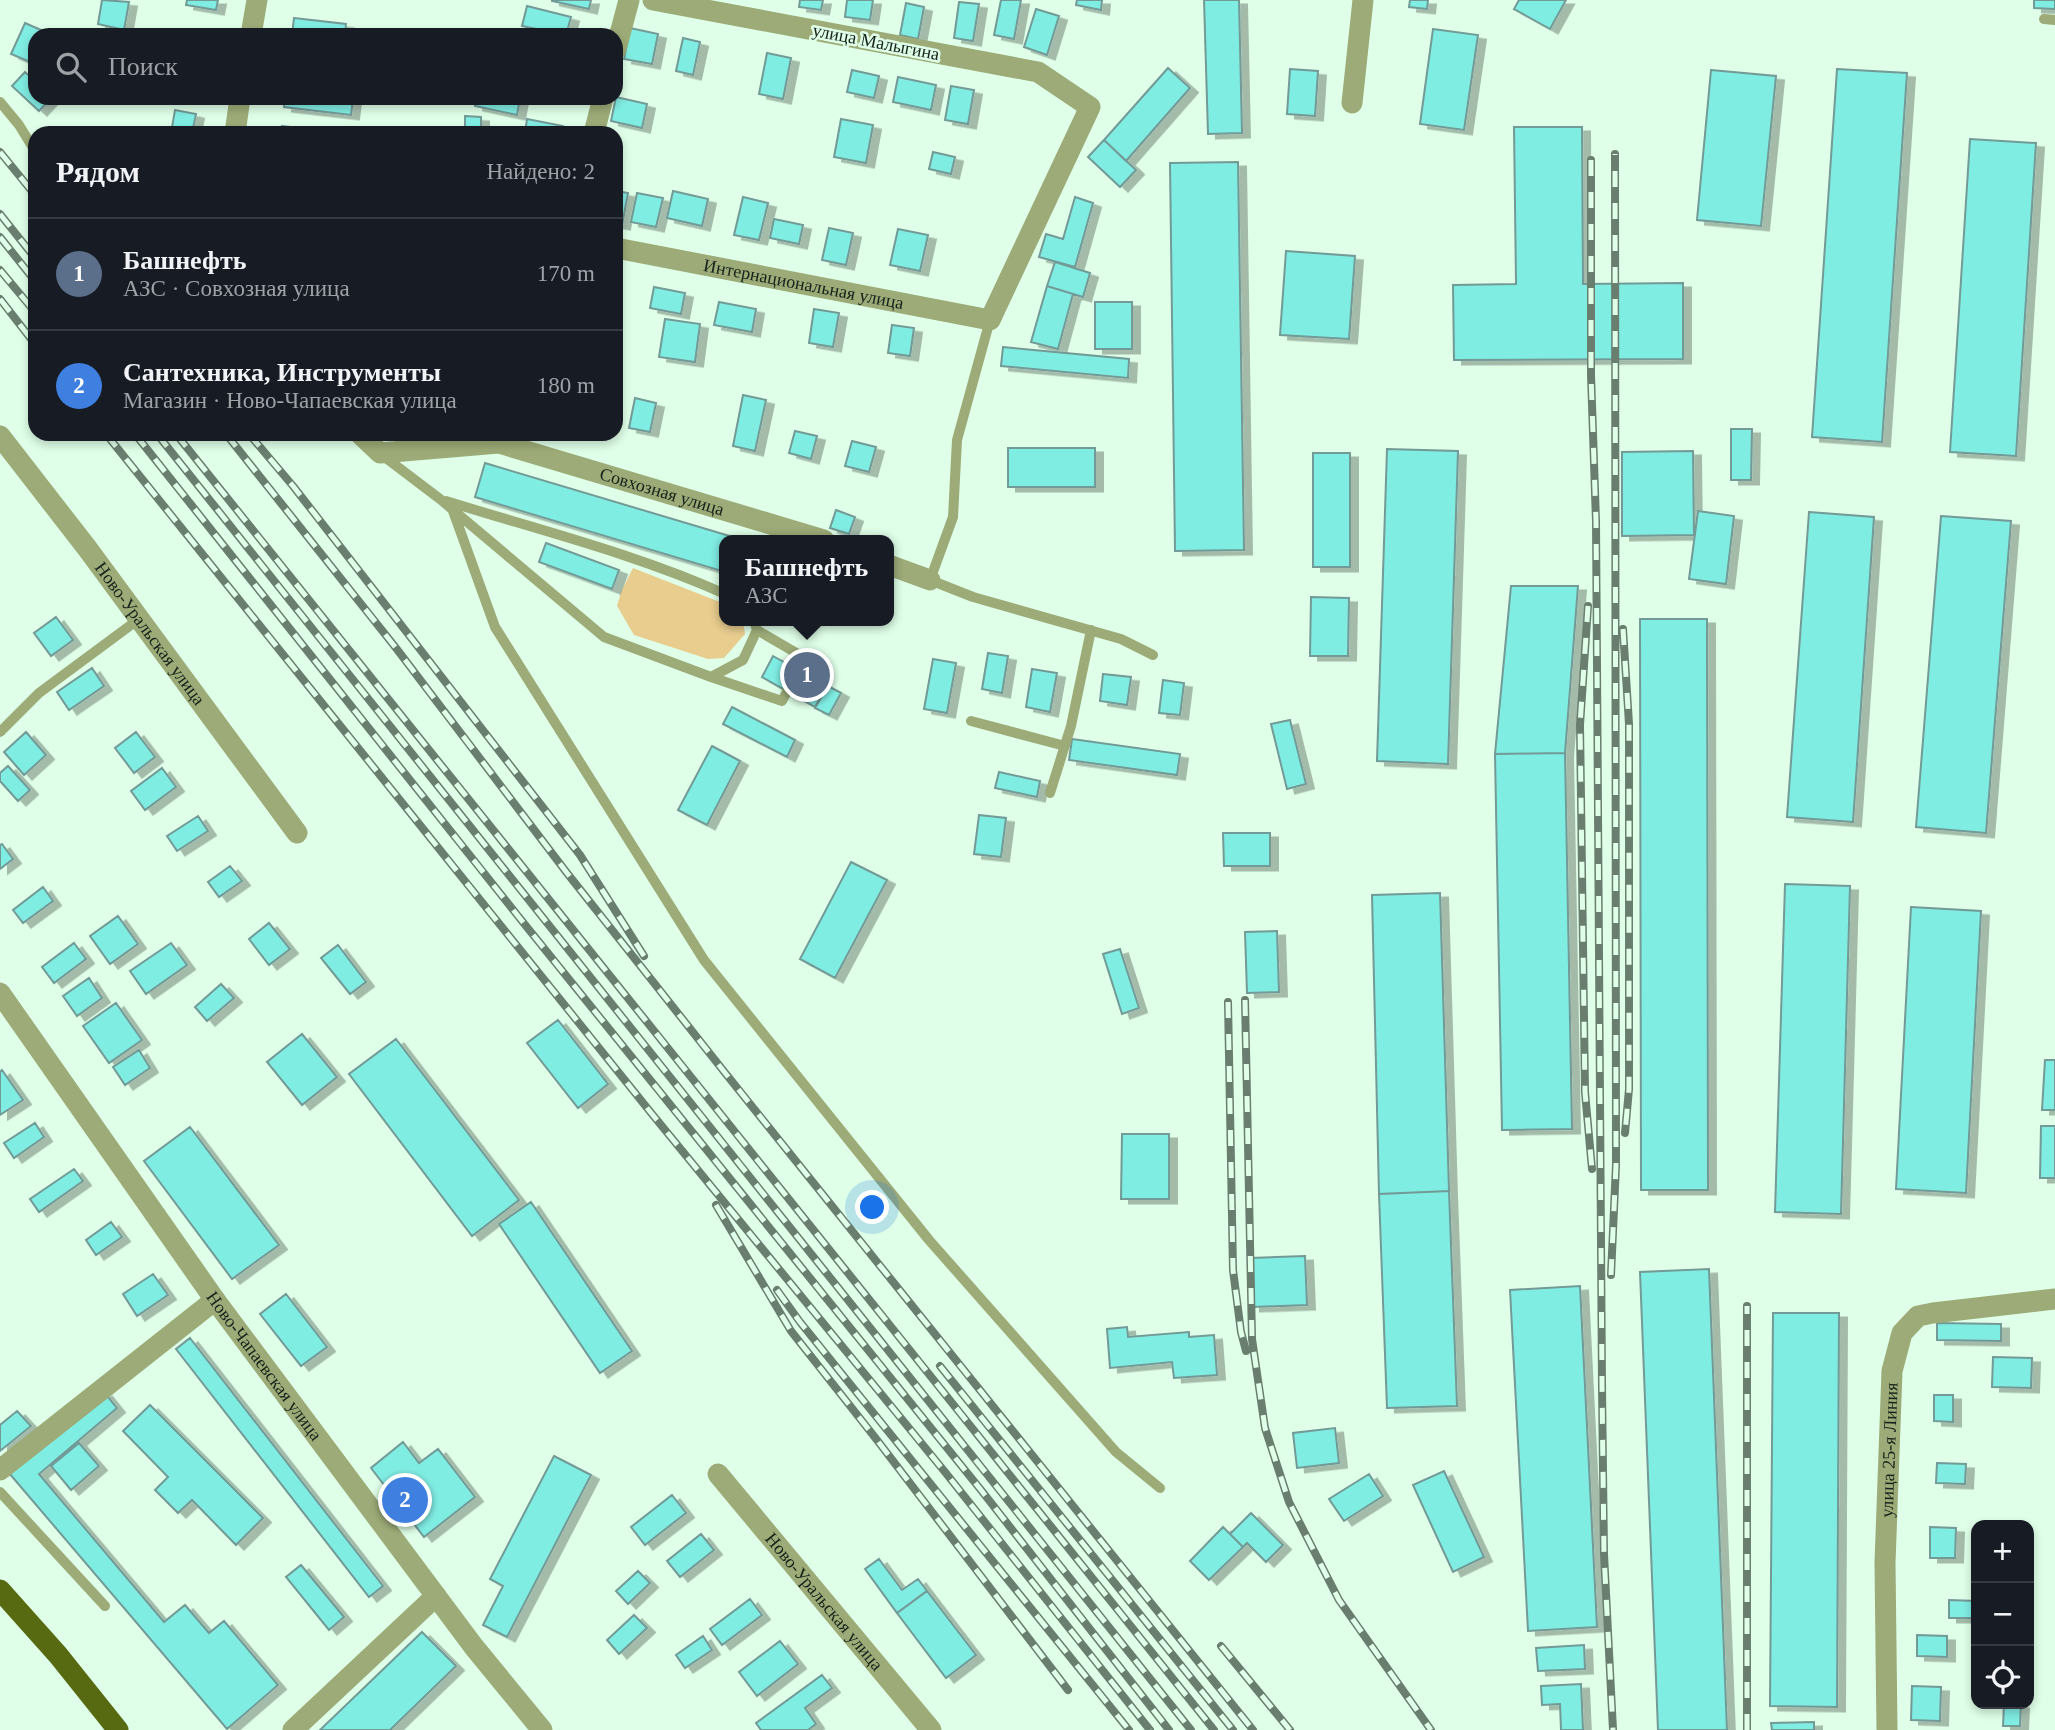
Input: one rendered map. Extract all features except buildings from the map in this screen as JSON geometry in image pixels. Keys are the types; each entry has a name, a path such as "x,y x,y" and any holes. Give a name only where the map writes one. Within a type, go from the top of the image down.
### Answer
{"main road":[{"path":"0,1590 58,1655 118,1730"}],"street":[{"path":"252,28 257,0"},
{"path":"622,28 629,0"},
{"name":"улица Малыгина","path":"653,0 1038,72 1090,107 990,320"},
{"path":"1352,103 1363,0"},
{"path":"235,126 239,105"},
{"path":"596,126 601,105"},
{"name":"Интернациональная улица","path":"623,249 990,320"},
{"name":"Ново-Уральская улица","path":"0,436 297,833"},
{"path":"367,441 380,453 480,441"},
{"name":"Совхозная улица","path":"514,441 808,535"},
{"path":"894,567 929,580"},
{"name":"Ново-Чапаевская улица","path":"0,993 215,1300 474,1647 541,1730"},
{"name":"улица 25-я Линия","path":"1887,1730 1885,1563 1892,1371 1902,1333 1918,1317 1933,1312 2055,1299"},
{"path":"0,1470 215,1300"},
{"name":"Ново-Уральская улица","path":"718,1474 931,1730"},
{"path":"293,1730 436,1596"}],"lane":[{"path":"0,102 28,140"},
{"path":"990,320 957,440 953,517 929,580 973,597 1121,639 1153,655"},
{"path":"380,453 440,499 604,637 782,701 805,658 757,626"},
{"path":"440,499 678,575 719,592"},
{"path":"453,510 495,627 704,960 929,1240 1116,1452 1160,1489"},
{"path":"0,732 39,693 139,619"},
{"path":"711,677 743,660 755,626"},
{"path":"1050,793 1071,726 1091,630"},
{"path":"971,721 1065,746"},
{"path":"0,1492 105,1606"}],"shaded area":[{"path":"633,568 719,602 719,626 744,626 745,634 724,658 708,659 634,635 617,606"}],"railway":[{"path":"0,152 28,186"},
{"path":"1611,1275 1616,1165 1615,154"},
{"path":"1591,160 1604,1554 1613,1730"},
{"path":"0,214 28,249"},
{"path":"0,237 28,272"},
{"path":"0,270 28,304"},
{"path":"0,299 28,335"},
{"path":"112,441 652,1114 945,1472 1150,1730"},
{"path":"141,441 522,921 981,1490 1169,1730"},
{"path":"163,441 1191,1730"},
{"path":"182,441 1214,1730"},
{"path":"232,441 396,648 567,873 726,1074 1253,1730"},
{"path":"255,441 293,486 580,855 644,956"},
{"path":"1588,606 1580,725 1585,1092 1592,1169"},
{"path":"1623,629 1629,724 1629,1089 1625,1133"},
{"path":"1245,1000 1252,1339 1265,1428 1289,1502 1339,1600 1431,1730"},
{"path":"1228,1002 1233,1270 1246,1351"},
{"path":"716,1205 791,1331 1068,1690"},
{"path":"777,1290 1129,1730"},
{"path":"1747,1306 1747,1730"},
{"path":"940,1366 1233,1730"},
{"path":"1221,1646 1290,1730"}],"place":[{"name":"Башнефть","path":"807,675"},
{"name":"Сантехника, Инструменты","path":"405,1500"}]}
